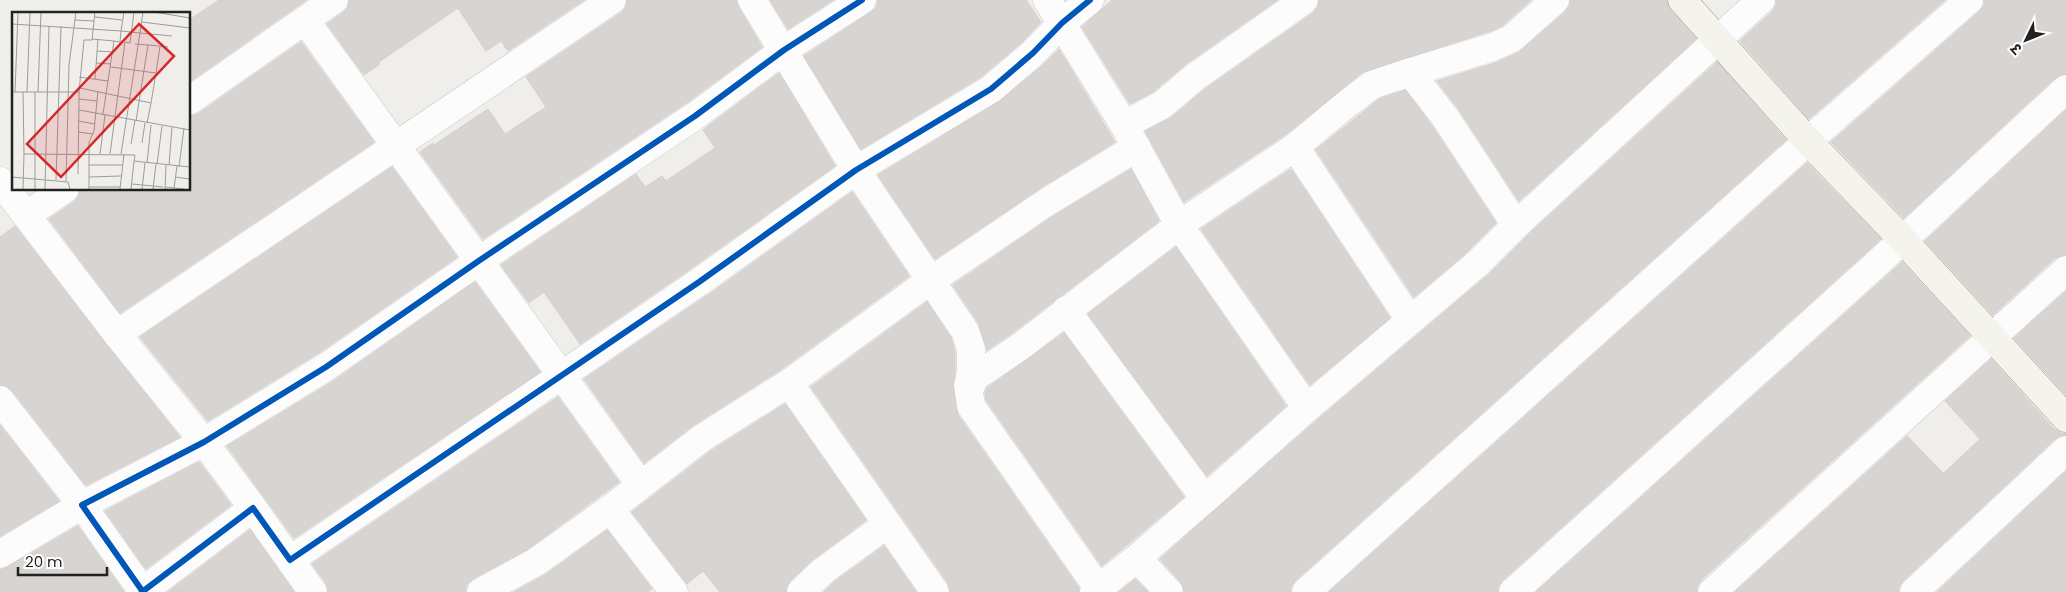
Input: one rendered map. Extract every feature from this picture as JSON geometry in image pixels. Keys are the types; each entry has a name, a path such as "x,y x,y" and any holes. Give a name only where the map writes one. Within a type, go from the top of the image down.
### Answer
{"street":[{"path":"190,100 334,0"},
{"path":"117,334 612,0"},
{"path":"752,0 856,170 965,331 971,349 969,390 971,406 1096,590 1137,558 1307,408 1478,263 1516,225 1761,0"},
{"path":"0,554 82,505 204,442 326,367 480,260 695,116 784,50 862,0"},
{"path":"1047,0 1130,136 1179,225 1307,408"},
{"path":"290,560 691,288 856,170 991,89 1033,54 1062,23 1090,0"},
{"path":"482,592 536,562 610,509 702,438 789,383 917,290 1047,202 1130,136 1195,76 1304,0"},
{"path":"969,390 975,377 1021,346 1179,225 1295,147 1348,103 1372,86 1410,72 1493,47 1510,39 1555,0"},
{"path":"1682,0 1808,141 1904,240 2066,418"},
{"path":"1306,592 1808,141 1969,0"},
{"path":"305,20 640,484"},
{"path":"1410,72 1445,117 1516,225"},
{"path":"1513,592 1904,240 2066,88"},
{"path":"1295,147 1410,320"},
{"path":"0,181 117,334 204,442 313,592"},
{"path":"27,216 64,190"},
{"path":"1712,592 2066,270"},
{"path":"1066,310 1205,499"},
{"path":"789,383 886,525 935,592"},
{"path":"0,400 82,505 143,592 253,508"},
{"path":"1914,592 2066,450"},
{"path":"610,509 674,592"},
{"path":"801,592 823,571 886,525"},
{"path":"1137,558 1169,592"}],"building":[{"path":"219,0 306,0 190,81 190,19"},
{"path":"349,0 584,0 508,51 501,41 486,51 458,8 379,62 380,64 364,75 327,24 343,13 348,7"},
{"path":"627,0 736,0 762,47 686,103 483,239 420,152 433,143 434,145 488,109 505,134 546,107 526,77 621,13 626,7"},
{"path":"770,0 833,0 788,29"},
{"path":"878,0 1026,0 1041,22 1022,42 982,76 861,149 804,56 870,13 876,8"},
{"path":"1112,0 1277,0 1186,64 1153,92 1130,104 1082,27"},
{"path":"1319,0 1531,0 1502,26 1488,32 1363,72 1286,134 1184,202 1145,131 1172,117 1205,89 1313,13 1318,7"},
{"path":"1570,0 1667,0 1670,10 1696,39 1519,201 1458,108 1437,81 1498,62 1518,53 1565,12 1570,5"},
{"path":"1776,0 1945,0 1809,119 1740,41 1772,12 1776,5"},
{"path":"1984,0 2066,0 2066,74 2055,78 1904,218 1831,142 1979,12 1984,5"},
{"path":"301,42 374,142 120,313 49,219 74,202 79,196 80,190 190,190 190,116 198,114"},
{"path":"1059,49 1115,142 1039,189 935,259 878,175 999,102"},
{"path":"1717,62 1786,140 1296,580 1291,587 1291,592 1184,592 1180,581 1160,559 1317,420 1488,275 1527,236"},
{"path":"779,73 835,166 580,344 544,292 529,303 501,265 636,174 645,187 662,176 666,181 715,148 703,130"},
{"path":"1405,90 1432,126 1496,223 1467,252 1414,297 1316,150 1379,99"},
{"path":"2066,110 2066,255 2055,258 1993,315 1925,241"},
{"path":"1807,163 1881,239 1503,580 1498,587 1498,592 1329,592"},
{"path":"392,167 457,257 317,354 208,421 140,337"},
{"path":"1131,169 1159,221 987,350 978,322 953,285 1055,215"},
{"path":"1291,169 1390,318 1310,385 1201,229"},
{"path":"852,192 909,276 780,370 692,426 644,463 584,379 708,295"},
{"path":"15,226 180,437 86,485 12,390 0,385 0,237"},
{"path":"1176,247 1286,406 1207,476 1088,314"},
{"path":"1902,262 1970,336 1701,580 1697,587 1697,592 1536,592"},
{"path":"475,282 540,372 294,538 227,446 335,380"},
{"path":"2066,291 2066,395 2014,338"},
{"path":"927,302 951,338 955,352 953,387 958,415 1079,588 1079,592 950,592 948,583 811,387"},
{"path":"1064,333 1184,497 1102,566 986,400 985,393 987,388"},
{"path":"1991,359 2054,429 2061,433 2066,433 2066,435 2055,439 1903,581 1899,587 1899,592 1735,592 1907,436 1943,473 1946,471 1980,439 1945,401"},
{"path":"558,397 619,482 528,549 474,578 467,584 465,592 328,592 326,583 312,564"},
{"path":"785,404 866,520 812,560 790,581 786,592 720,592 703,571 687,584 632,512 711,451"},
{"path":"0,425 59,501 0,536"},
{"path":"199,462 231,505 146,569 105,511"},
{"path":"2066,471 2066,592 1937,592"},
{"path":"78,526 124,592 0,592 0,570"},
{"path":"250,530 294,592 168,592"},
{"path":"607,530 652,589 648,592 514,592 545,575"},
{"path":"884,546 916,592 824,592 833,583"},
{"path":"1135,579 1148,592 1119,592"}],"cycle path":[{"path":"143,592 82,505 204,442 326,367 480,260 695,116 784,50 862,0"},
{"path":"142,592 253,508 290,560 699,282 856,170 991,89 1033,53 1062,23 1090,0"}]}
